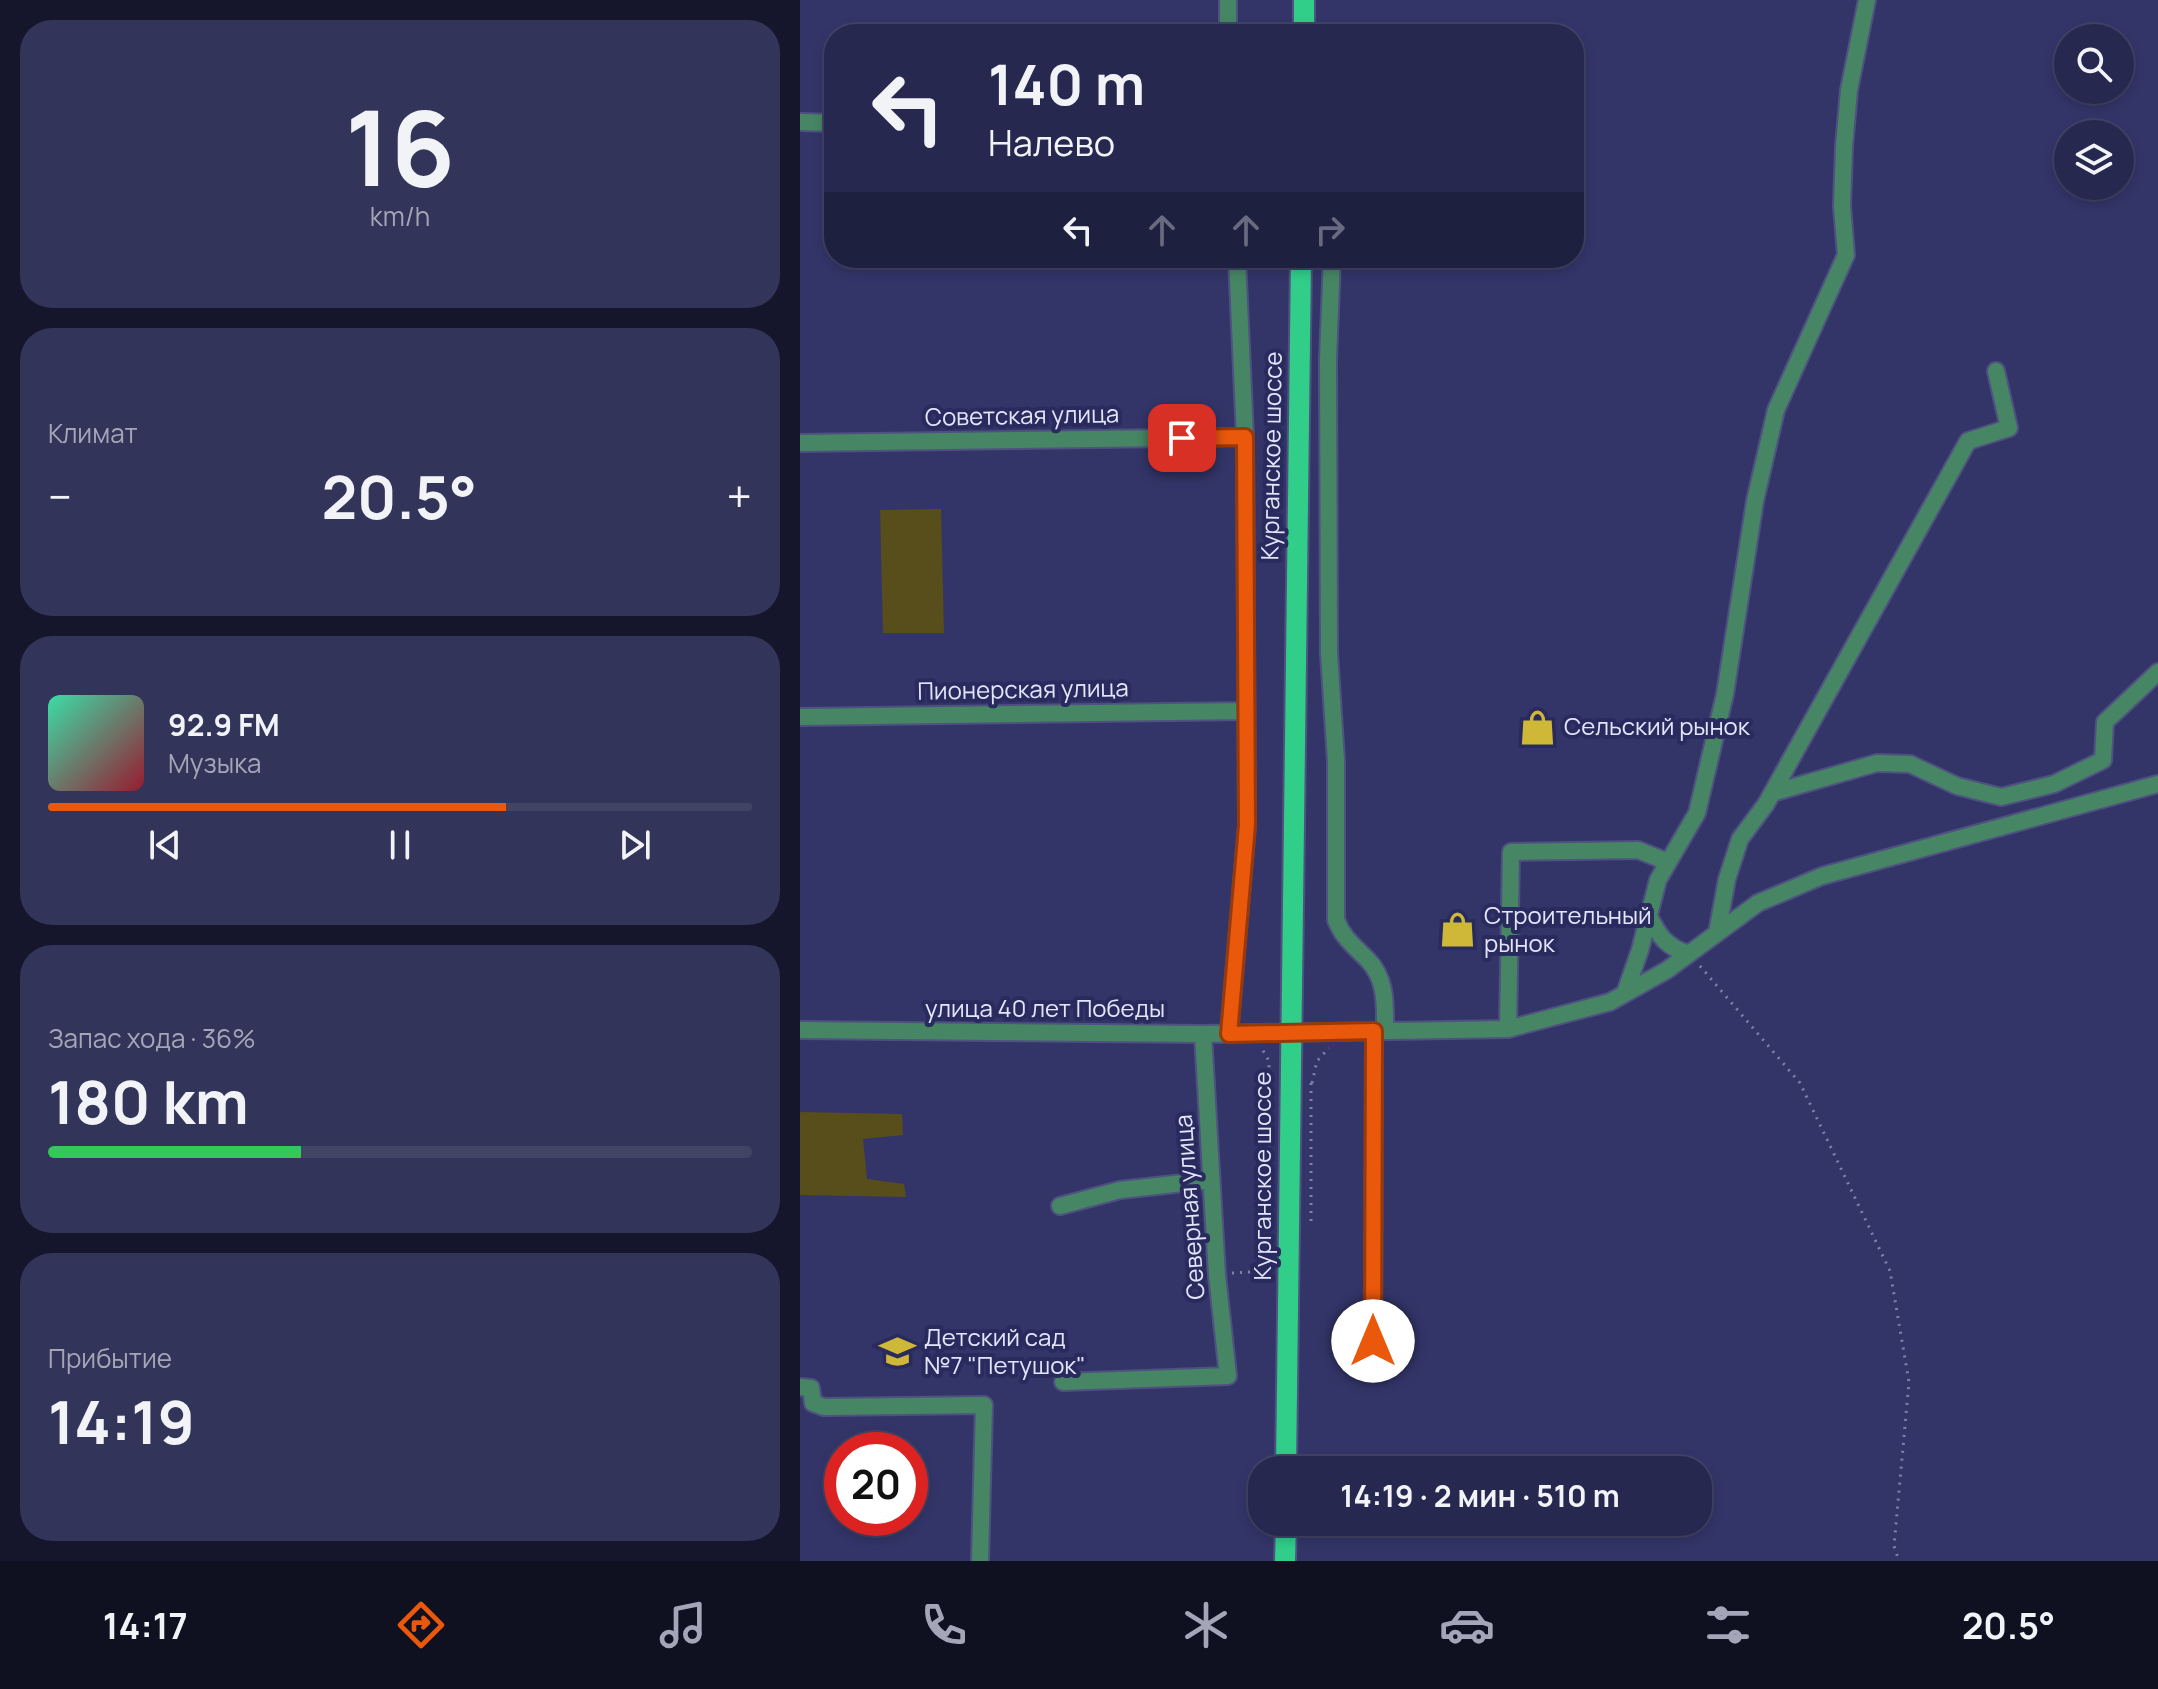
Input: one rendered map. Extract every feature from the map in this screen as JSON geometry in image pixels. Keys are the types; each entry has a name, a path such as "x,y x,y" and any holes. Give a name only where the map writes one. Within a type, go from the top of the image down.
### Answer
{"main road":[{"path":"1304,0 1304,24"},
{"name":"Курганское шоссе","path":"1286,1456 1301,268"},
{"path":"1285,1561 1286,1536"}],"street":[{"path":"1228,0 1228,24"},
{"path":"1625,993 1658,880 1697,813 1701,798 1725,694 1755,501 1776,410 1846,255 1842,206 1844,147 1849,90 1867,0"},
{"path":"800,122 824,123"},
{"path":"1229,1034 1247,825 1245,437 1237,268"},
{"path":"1332,268 1328,359 1329,653 1336,761 1336,920 1342,936 1370,962 1382,983 1385,1000 1380,1031 1373,1341"},
{"path":"1717,933 1727,879 1740,839 1772,793 1968,441 2009,428 1996,371"},
{"name":"Советская улица","path":"800,443 1245,437"},
{"path":"1772,793 1877,763 1910,764 1957,786 2001,797 2054,784 2103,760 2105,722 2158,672"},
{"name":"Пионерская улица","path":"800,717 1246,711"},
{"name":"улица 40 лет Победы","path":"800,1030 1229,1034 1508,1029 1610,1002 1667,970 1758,903 1822,876 2158,784"},
{"path":"1508,1029 1511,852 1638,850 1668,862"},
{"path":"1649,916 1660,938 1674,949 1689,954"},
{"name":"Северная улица","path":"1063,1382 1228,1376 1217,1275 1203,1034"},
{"path":"1060,1206 1120,1190 1211,1180"},
{"path":"800,1387 811,1388 813,1403 824,1407 984,1405 980,1561"}],"path":[{"path":"1689,954 1800,1083 1890,1271 1909,1382 1894,1546 1899,1561"},
{"path":"1311,1221 1312,1083 1317,1061 1349,1032"},
{"path":"1217,1275 1250,1272 1269,1257 1269,1061 1265,1052 1254,1043"}],"shaded area":[{"path":"941,509 944,633 883,633 880,510"},
{"path":"800,1112 902,1114 903,1135 863,1139 867,1179 904,1184 906,1197 800,1195"}],"place":[{"name":"Сельский рынок","path":"1538,727"},
{"name":"Строительный рынок","path":"1458,930"},
{"name":"Детский сад №7 \"Петушок\"","path":"898,1352"}],"route":[{"path":"1182,438 1245,437 1247,825 1229,1034 1374,1031 1373,1341"}]}
